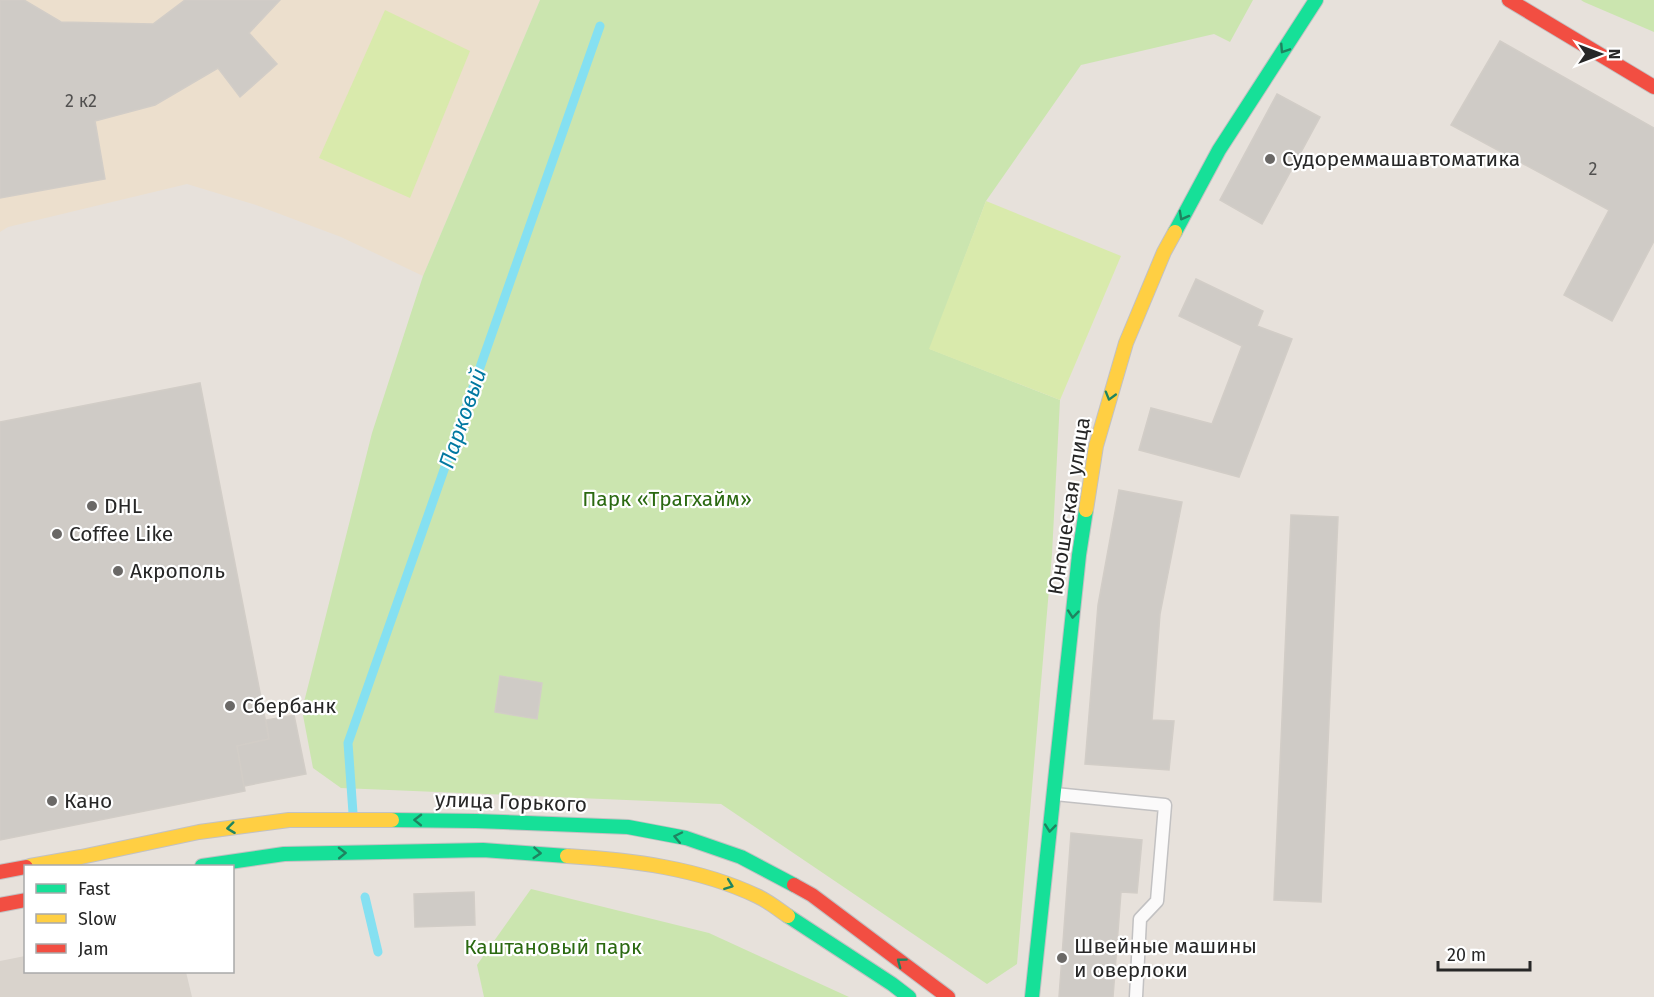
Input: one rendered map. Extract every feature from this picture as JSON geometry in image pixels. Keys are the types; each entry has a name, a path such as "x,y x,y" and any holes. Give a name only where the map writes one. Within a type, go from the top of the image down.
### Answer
{"main road":[{"name":"Юношеская улица","path":"1032,997 1079,555 1096,446 1126,343 1164,252 1219,150 1316,0"},
{"path":"1509,0 1654,87"},
{"name":"улица Горького","path":"41,865 199,832 289,820 476,821 628,827 686,838 741,857 773,873 812,895 948,997"},
{"path":"215,865 284,854 483,850 605,858 662,866 716,880 758,896 909,997"},
{"path":"0,872 24,867"},
{"path":"0,905 24,900"}],"lane":[{"path":"1054,794 1165,805 1157,901 1140,919 1136,997"}],"shaded area":[{"path":"0,0 540,0 423,276 341,237 256,205 187,184 8,227 0,232"},
{"path":"24,956 24,973 186,973 192,997 0,997 0,961"}],"green space":[{"name":"Парк «Трагхайм»","path":"540,0 1253,0 1230,42 1214,34 1081,65 986,201 930,349 1060,400 1052,554 1017,964 987,984 721,804 341,788 313,768 302,710 372,433 423,276"},
{"path":"1581,0 1654,0 1654,32 1584,2"},
{"path":"385,10 470,51 410,198 319,158"},
{"path":"986,201 1121,256 1060,400 929,349"},
{"name":"Каштановый парк","path":"531,889 709,933 849,997 484,997 477,965"}],"building":[{"path":"0,0 24,0 61,22 153,24 185,0 280,0 249,33 277,64 240,97 218,68 155,105 95,121 105,179 0,198"},
{"path":"1500,41 1654,128 1654,241 1612,321 1564,295 1609,210 1451,125"},
{"name":"Судореммашавтоматика","path":"1277,94 1320,117 1262,224 1220,200"},
{"path":"1196,279 1263,311 1257,326 1292,339 1239,477 1139,450 1151,408 1212,424 1242,346 1179,316"},
{"name":"Акрополь","path":"200,383 269,739 237,746 245,791 0,840 0,422"},
{"path":"1119,490 1182,502 1160,614 1152,720 1174,721 1169,770 1085,764 1098,605"},
{"path":"1291,515 1338,517 1321,902 1274,900"},
{"path":"500,676 542,683 537,719 495,712"},
{"path":"294,715 306,774 244,786 237,746 269,739 266,720"},
{"path":"1071,833 1142,840 1137,893 1121,892 1113,997 1059,997"},
{"path":"474,892 475,925 415,927 414,894"}],"waterway":[{"name":"Парковый","path":"353,813 348,743 600,26"},
{"name":"Парковый","path":"365,897 378,952"}],"traffic: fast":[{"path":"1175,232 1219,150 1316,0"},
{"path":"1032,997 1079,555 1086,510"},
{"path":"392,820 628,827 686,838 741,857 794,885"},
{"path":"209,865 284,854 483,850 567,856"},
{"path":"788,916 909,997"}],"traffic: slow":[{"path":"1086,510 1096,446 1126,343 1164,252 1175,232"},
{"path":"36,865 199,832 289,820 392,820"},
{"path":"567,856 640,863 711,878 757,896 788,916"}],"traffic: jam":[{"path":"1509,0 1654,87"},
{"path":"0,872 24,867"},
{"path":"794,885 812,895 948,997"},
{"path":"0,905 24,900"}],"place":[{"name":"Судореммашавтоматика","path":"1270,159"},
{"name":"DHL","path":"92,506"},
{"name":"Coffee Like","path":"57,534"},
{"name":"Акрополь","path":"118,571"},
{"name":"Сбербанк","path":"230,706"},
{"name":"Кано","path":"52,801"},
{"name":"Швейные машины и оверлоки","path":"1062,958"}]}
